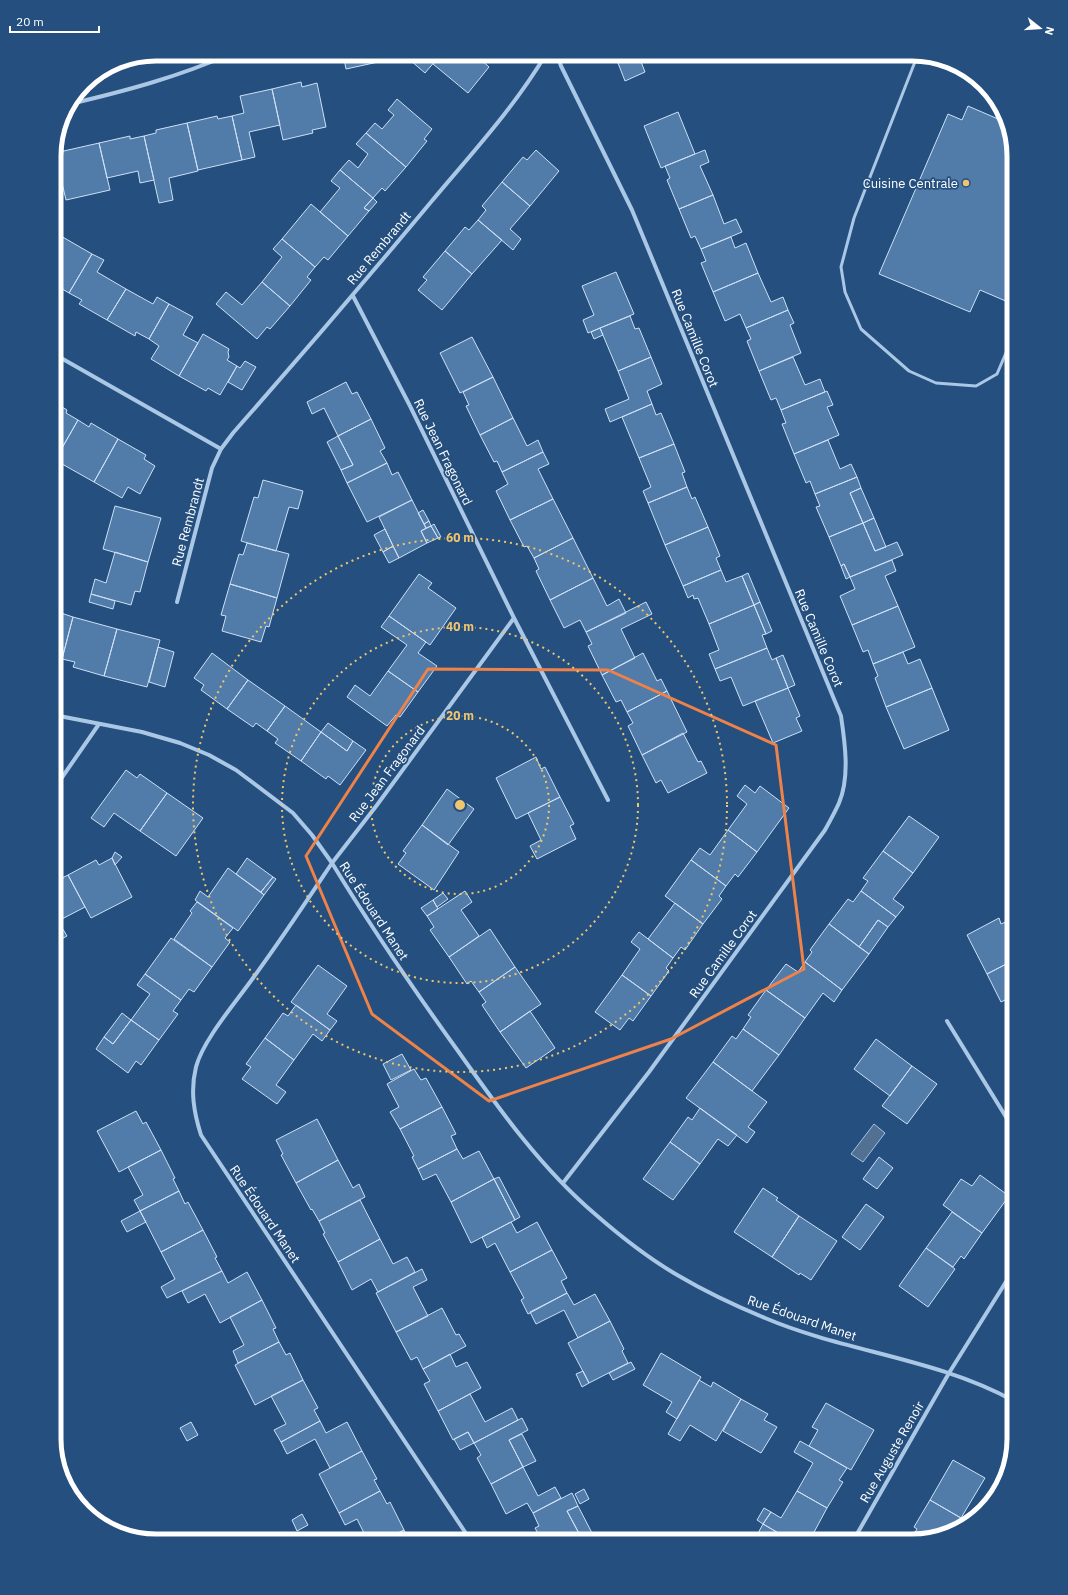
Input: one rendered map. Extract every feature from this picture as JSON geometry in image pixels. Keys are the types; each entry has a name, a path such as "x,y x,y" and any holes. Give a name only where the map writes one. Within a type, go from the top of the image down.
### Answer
{"street":[{"path":"78,102 162,80 214,61"},
{"name":"Rue Rembrandt","path":"177,602 212,468 221,449 233,433 353,296 503,116 542,61"},
{"name":"Rue Camille Corot","path":"559,61 632,210 840,716 846,746 845,773 840,801 825,830 649,1072 563,1183"},
{"name":"Rue Jean Fragonard","path":"353,296 410,406 514,618 608,800"},
{"path":"61,358 221,449"},
{"name":"Rue Jean Fragonard","path":"332,863 377,805 514,618"},
{"path":"61,716 142,732 180,743 209,755 236,770 293,813 312,835 332,863"},
{"path":"61,779 99,724"},
{"name":"Rue Édouard Manet","path":"466,1534 201,1135 194,1112 192,1086 196,1066 207,1041 290,927 332,863 409,983 504,1116 563,1183 594,1214 630,1243 678,1276 767,1319 810,1334 949,1373 1007,1397"},
{"path":"947,1021 1007,1119"},
{"path":"949,1373 1007,1280"},
{"name":"Rue Auguste Renoir","path":"857,1534 949,1373"}],"lane":[{"path":"915,61 854,218 841,267 845,292 861,328 909,371 936,383 976,386 997,374 1007,350"}],"highlighted area":[{"path":"428,669 608,670 776,745 804,969 671,1039 489,1101 372,1014 306,856"}],"water":[{"path":"874,1124 885,1133 863,1162 851,1154"}],"building":[{"path":"344,61 383,61 346,69"},
{"path":"411,61 435,61 425,73"},
{"path":"435,61 482,61 489,67 468,93 433,64"},
{"path":"622,61 641,61 645,72 625,81 618,63"},
{"path":"301,82 302,87 317,83 326,127 312,130 313,133 283,140 272,89"},
{"path":"272,89 280,125 249,132 255,157 242,160 232,116 244,113 240,96"},
{"path":"397,99 432,129 424,139 427,141 406,167 366,133 375,123 382,129 394,115 388,110"},
{"name":"Cuisine Centrale","path":"968,106 1000,120 1004,131 1007,156 1007,302 980,290 970,312 879,274 948,114 962,120"},
{"path":"678,112 695,154 661,168 644,126"},
{"path":"217,116 218,119 232,116 242,160 198,170 187,123"},
{"path":"187,123 198,171 169,178 173,200 159,203 144,136 156,133 156,130"},
{"path":"366,133 406,167 385,191 382,188 373,198 340,170 349,160 358,168 368,154 356,144"},
{"path":"130,136 130,139 144,136 154,180 140,183 138,171 107,178 99,143"},
{"path":"99,143 110,190 66,200 61,179 61,152"},
{"path":"536,150 559,171 530,206 502,182 523,157 527,160"},
{"path":"705,150 709,162 700,166 713,195 679,209 667,180 670,178 665,166"},
{"path":"340,170 373,198 364,208 369,211 348,236 320,212 340,188 331,181"},
{"path":"502,182 530,206 510,229 521,239 513,250 478,220 486,210 482,206"},
{"path":"713,195 724,224 736,219 742,232 701,249 695,236 691,238 679,209"},
{"path":"373,198 377,202 369,211 364,208"},
{"path":"311,204 348,236 328,260 324,257 315,267 282,239"},
{"path":"478,220 502,240 472,274 445,251 465,227 469,230"},
{"path":"61,236 92,254 69,293 61,288"},
{"path":"731,237 735,248 746,243 758,273 713,292 701,263 706,261 701,249"},
{"path":"282,239 315,267 307,277 311,280 290,306 262,282 282,257 273,249"},
{"path":"445,251 472,274 442,310 418,290 427,280 423,277"},
{"path":"92,254 104,260 97,272 126,289 107,320 79,304 82,300 69,293"},
{"path":"616,272 634,314 588,333 583,320 594,315 582,286"},
{"path":"758,273 771,302 783,297 788,310 746,328 740,314 725,321 713,292"},
{"path":"262,282 290,306 270,329 267,327 257,339 216,304 226,292 242,305"},
{"path":"126,289 153,304 157,297 169,304 149,339 136,332 135,336 107,320"},
{"path":"169,304 193,317 183,335 198,343 179,376 151,359 159,346 149,339"},
{"path":"788,310 794,323 790,325 801,353 759,371 747,341 751,339 746,328"},
{"path":"630,316 635,329 639,328 651,357 618,371 600,328"},
{"path":"600,328 603,335 594,339 591,332"},
{"path":"203,334 229,349 229,357 227,360 237,366 220,395 208,388 206,391 179,376"},
{"path":"472,337 493,377 460,393 440,353"},
{"path":"651,357 662,384 647,391 652,404 610,422 605,409 629,399 618,371"},
{"path":"793,357 805,385 820,379 825,392 781,410 776,398 771,400 759,371"},
{"path":"245,361 256,367 242,390 228,382 237,366 240,368"},
{"path":"493,377 513,418 480,435 466,406 469,405 463,392"},
{"path":"346,382 352,394 357,392 371,419 338,436 324,408 312,414 307,402"},
{"path":"827,391 833,405 827,407 839,435 794,454 782,424 786,423 781,410"},
{"path":"652,404 656,415 661,413 674,444 639,458 622,417"},
{"path":"61,406 67,410 66,413 78,420 61,450"},
{"path":"513,418 527,446 538,440 543,452 502,472 497,461 494,462 480,435"},
{"path":"371,419 385,448 380,451 387,463 347,483 341,470 353,465 338,436"},
{"path":"78,420 89,427 91,423 118,439 94,482 61,463 61,450"},
{"path":"338,436 353,465 341,470 327,442"},
{"path":"118,439 146,455 144,459 155,466 140,494 128,487 122,498 94,482"},
{"path":"828,440 840,469 851,464 857,477 815,494 810,481 806,483 794,454"},
{"path":"674,444 685,472 682,473 687,487 648,503 643,491 651,487 639,458"},
{"path":"543,452 549,464 538,469 553,499 510,520 496,491 508,484 502,472"},
{"path":"387,463 392,475 398,472 412,500 367,522 347,483"},
{"path":"857,477 861,488 850,493 863,523 829,537 816,507 820,506 815,494"},
{"path":"263,480 303,491 298,509 289,507 276,551 241,541 254,497 258,498"},
{"path":"687,487 692,499 695,497 708,527 665,545 648,503"},
{"path":"861,488 874,518 863,523 850,493"},
{"path":"553,499 573,538 534,558 527,546 524,547 510,520"},
{"path":"412,500 426,528 421,531 427,543 399,558 379,517"},
{"path":"115,506 161,518 148,562 103,549"},
{"path":"423,510 429,521 424,524 418,513"},
{"path":"874,518 886,547 875,551 863,523"},
{"path":"429,521 431,526 426,528 424,524"},
{"path":"863,523 875,551 897,542 903,555 850,577 844,564 841,566 829,537"},
{"path":"434,524 441,537 438,538 431,526"},
{"path":"431,526 438,538 427,543 421,531"},
{"path":"708,527 720,556 716,558 721,570 683,586 665,545"},
{"path":"385,529 393,546 383,552 374,535"},
{"path":"573,538 593,578 550,600 536,571 539,569 534,558"},
{"path":"247,543 289,554 277,598 230,584 239,554 243,555"},
{"path":"393,546 399,558 389,563 383,552"},
{"path":"115,552 148,562 140,592 135,591 131,605 91,594 95,579 106,583"},
{"path":"892,560 896,571 885,576 898,606 852,625 840,596 855,589 850,577"},
{"path":"844,564 850,577 846,579 841,566"},
{"path":"721,570 726,582 742,576 754,605 709,624 698,598 694,599 693,595 688,598 683,586"},
{"path":"748,573 760,602 754,605 742,576"},
{"path":"419,574 432,583 428,588 456,608 430,645 389,616"},
{"path":"593,578 607,606 619,599 626,613 586,632 580,620 564,628 550,600"},
{"path":"230,584 277,598 269,627 266,626 261,642 222,631 226,616 221,615"},
{"path":"91,594 115,601 113,609 89,602"},
{"path":"646,602 652,614 621,629 635,658 602,675 588,646 592,644 586,632"},
{"path":"760,602 772,631 766,634 754,605"},
{"path":"754,605 766,634 762,635 767,648 715,669 709,654 719,650 709,624"},
{"path":"898,606 915,647 873,664 868,650 863,652 852,625"},
{"path":"61,613 73,617 61,659"},
{"path":"389,616 426,642 418,653 437,666 418,692 388,671 407,645 381,627"},
{"path":"73,617 117,629 104,676 73,667 75,662 62,659"},
{"path":"117,629 160,640 147,687 104,676"},
{"path":"158,647 174,652 165,687 149,682"},
{"path":"767,648 772,660 776,658 788,688 743,706 731,677 720,681 715,669"},
{"path":"903,652 908,664 920,659 932,688 886,707 875,678 878,676 873,664"},
{"path":"212,653 248,680 227,709 201,690 204,685 194,678"},
{"path":"643,653 657,681 661,679 667,691 627,712 621,700 616,702 602,675"},
{"path":"783,655 795,685 788,688 776,658"},
{"path":"388,671 418,692 400,717 396,715 387,726 347,697 355,685 370,696"},
{"path":"248,680 285,706 267,731 256,723 253,727 227,709"},
{"path":"788,688 800,716 796,718 802,731 773,743 755,701"},
{"path":"932,688 949,730 904,749 886,707"},
{"path":"667,691 687,732 642,755 628,726 633,723 627,712"},
{"path":"285,706 321,732 301,761 275,743 278,739 267,731"},
{"path":"328,723 353,741 347,751 321,732"},
{"path":"321,732 347,751 353,741 366,750 340,785 328,776 326,779 301,761"},
{"path":"683,733 698,762 701,761 707,773 668,793 661,780 656,783 642,755"},
{"path":"536,757 541,769 545,767 560,797 516,819 496,778"},
{"path":"126,770 137,778 140,774 167,793 140,831 114,813 104,827 91,818"},
{"path":"745,785 755,793 760,786 789,808 757,852 728,830 747,804 737,796"},
{"path":"447,789 474,809 448,845 422,825"},
{"path":"167,793 203,818 176,856 140,831"},
{"path":"560,797 574,824 570,826 576,839 537,859 530,846 541,840 528,813"},
{"path":"909,816 939,837 913,873 883,851"},
{"path":"422,825 459,852 434,890 398,864 406,853 403,851"},
{"path":"728,830 757,852 738,877 735,874 726,886 691,860 700,848 710,855"},
{"path":"883,851 913,873 893,899 904,907 896,917 861,891 868,881 863,878"},
{"path":"115,852 122,857 115,865 112,858"},
{"path":"112,858 132,897 91,918 68,875 96,860 99,865"},
{"path":"247,858 273,877 261,892 236,874"},
{"path":"691,860 726,886 719,896 722,899 703,924 665,896"},
{"path":"228,868 264,895 238,931 195,900 200,891 208,897"},
{"path":"68,875 85,907 61,919 61,878"},
{"path":"273,877 276,879 264,895 261,892"},
{"path":"465,891 472,902 461,910 479,936 449,957 430,930 434,927 427,916"},
{"path":"861,891 896,917 888,927 878,920 859,947 829,924 848,899 853,902"},
{"path":"443,893 448,899 437,907 433,900"},
{"path":"433,900 438,909 427,916 421,908"},
{"path":"197,902 233,928 225,938 230,942 212,967 174,939 192,913 190,911"},
{"path":"675,903 703,924 685,950 681,947 673,958 648,939"},
{"path":"999,918 1001,924 1007,921 1007,964 987,974 967,935"},
{"path":"878,920 888,927 869,954 859,947"},
{"path":"829,924 869,954 842,990 805,962 812,952 810,950"},
{"path":"61,926 67,936 61,939"},
{"path":"490,929 515,967 479,992 471,981 467,984 449,957"},
{"path":"639,932 673,958 666,968 669,971 651,996 622,975 640,949 631,942"},
{"path":"171,938 212,967 194,992 189,989 181,1000 145,974"},
{"path":"805,962 842,990 834,1002 823,993 805,1018 766,990 786,964 798,972"},
{"path":"1007,964 1007,1005 1005,1000 1001,1002 987,974"},
{"path":"318,965 347,986 327,1014 337,1021 330,1030 291,1002"},
{"path":"515,967 541,1004 500,1032 482,1005 486,1002 479,992"},
{"path":"145,974 181,1000 173,1011 178,1014 159,1040 131,1020 150,994 137,985"},
{"path":"622,975 651,996 633,1021 629,1018 620,1030 595,1012"},
{"path":"766,990 805,1018 779,1055 743,1029 751,1017 748,1015"},
{"path":"296,1005 330,1030 322,1041 313,1034 294,1060 265,1038 283,1013 288,1016"},
{"path":"530,1011 555,1048 526,1068 500,1032"},
{"path":"122,1013 131,1020 113,1044 104,1037"},
{"path":"131,1020 159,1040 141,1065 136,1061 128,1073 96,1049 104,1037 113,1044"},
{"path":"743,1029 779,1055 752,1091 713,1062 732,1036 736,1039"},
{"path":"265,1038 294,1060 276,1085 286,1092 277,1104 242,1079 251,1067 246,1064"},
{"path":"876,1039 912,1066 890,1096 854,1069"},
{"path":"402,1054 411,1070 391,1080 383,1064"},
{"path":"713,1062 767,1102 748,1127 755,1132 747,1143 686,1098"},
{"path":"912,1066 937,1084 907,1124 882,1106"},
{"path":"414,1069 421,1080 426,1078 442,1107 400,1129 390,1112 399,1107 387,1084"},
{"path":"442,1107 456,1134 451,1136 457,1149 418,1169 412,1157 414,1156 400,1129"},
{"path":"700,1108 737,1135 728,1146 718,1139 700,1164 670,1142 688,1117 692,1120"},
{"path":"136,1111 143,1124 146,1122 161,1150 119,1172 97,1131"},
{"path":"317,1119 338,1160 296,1183 281,1155 283,1154 276,1140"},
{"path":"670,1142 700,1164 673,1200 643,1179"},
{"path":"457,1149 463,1159 479,1151 494,1179 451,1202 436,1174 423,1180 418,1169"},
{"path":"161,1150 175,1178 173,1179 179,1191 140,1211 134,1200 143,1195 128,1167"},
{"path":"879,1157 893,1168 877,1189 863,1179"},
{"path":"338,1160 353,1188 359,1184 365,1197 319,1221 296,1183"},
{"path":"980,1175 1007,1195 1007,1199 982,1233 943,1205 961,1179 972,1186"},
{"path":"499,1177 520,1217 515,1220 494,1179"},
{"path":"494,1179 515,1220 471,1243 451,1202"},
{"path":"763,1188 778,1198 776,1200 799,1216 772,1257 734,1232"},
{"path":"179,1191 185,1204 188,1202 203,1230 161,1252 140,1211"},
{"path":"360,1200 380,1239 338,1262 323,1234 325,1233 319,1221"},
{"path":"866,1204 884,1217 860,1250 842,1237"},
{"path":"140,1211 146,1222 127,1232 121,1221"},
{"path":"952,1212 982,1233 964,1259 961,1256 953,1267 926,1248"},
{"path":"799,1216 837,1241 811,1280 800,1273 799,1275 772,1257"},
{"path":"511,1222 517,1233 537,1222 552,1250 510,1272 495,1243 487,1248 482,1237"},
{"path":"203,1230 217,1257 215,1258 222,1271 167,1298 161,1287 175,1279 161,1252"},
{"path":"380,1239 393,1264 407,1257 415,1272 378,1292 371,1279 352,1290 338,1262"},
{"path":"926,1248 955,1269 928,1307 899,1286"},
{"path":"552,1250 567,1278 561,1281 567,1293 528,1314 521,1300 524,1298 510,1272"},
{"path":"422,1269 427,1280 413,1287 428,1316 396,1332 376,1293"},
{"path":"222,1271 228,1283 247,1272 262,1300 220,1323 205,1294 188,1303 182,1291"},
{"path":"567,1293 574,1305 595,1294 610,1321 578,1338 564,1310 536,1324 530,1312"},
{"path":"262,1300 276,1328 273,1329 279,1342 238,1363 233,1351 244,1345 230,1317"},
{"path":"442,1308 456,1335 459,1334 466,1346 423,1369 417,1357 411,1360 396,1332"},
{"path":"610,1321 624,1349 622,1351 628,1363 589,1383 568,1343"},
{"path":"279,1342 286,1355 290,1353 303,1380 255,1405 235,1365"},
{"path":"661,1353 701,1377 677,1419 666,1412 672,1402 643,1385"},
{"path":"450,1354 456,1367 467,1362 481,1388 438,1411 424,1384 430,1381 423,1369"},
{"path":"631,1362 635,1369 613,1380 609,1373"},
{"path":"583,1371 589,1383 582,1387 576,1374"},
{"path":"303,1380 318,1408 314,1410 320,1421 281,1442 274,1430 286,1424 271,1396"},
{"path":"699,1380 711,1387 713,1382 741,1399 716,1441 690,1425 680,1441 668,1434"},
{"path":"470,1394 485,1422 512,1408 518,1420 474,1443 468,1432 453,1440 438,1411"},
{"path":"741,1399 768,1414 764,1420 777,1427 761,1453 723,1431"},
{"path":"826,1403 874,1430 851,1470 809,1446 818,1430 812,1427"},
{"path":"522,1418 528,1430 509,1440 523,1467 491,1484 477,1458 481,1455 474,1443"},
{"path":"320,1421 326,1433 347,1422 362,1451 330,1468 315,1439 287,1454 281,1442"},
{"path":"191,1422 198,1435 187,1441 180,1428"},
{"path":"468,1432 474,1443 460,1450 454,1439"},
{"path":"522,1434 536,1461 523,1467 509,1440"},
{"path":"800,1441 847,1468 839,1480 843,1482 827,1508 797,1491 813,1463 794,1452"},
{"path":"362,1451 377,1479 374,1480 380,1491 339,1513 319,1474"},
{"path":"953,1460 985,1478 961,1518 930,1500"},
{"path":"523,1467 538,1496 555,1487 561,1498 533,1513 527,1503 506,1514 491,1484"},
{"path":"584,1489 589,1499 580,1504 575,1494"},
{"path":"380,1491 387,1504 390,1502 404,1530 396,1534 364,1534 357,1519 345,1525 339,1513"},
{"path":"797,1491 827,1508 813,1534 780,1534 763,1524 771,1512 781,1518"},
{"path":"572,1493 578,1506 567,1511 579,1534 538,1534 535,1528 539,1526 533,1513"},
{"path":"930,1500 961,1518 959,1521 949,1527 937,1531 914,1534 917,1529 914,1527"},
{"path":"578,1506 592,1533 579,1534 567,1511"},
{"path":"764,1508 771,1512 763,1524 757,1520"},
{"path":"302,1514 308,1525 297,1531 292,1520"},
{"path":"763,1524 780,1534 758,1534"},
{"path":"404,1530 406,1534 396,1534"}],"place":[{"name":"Cuisine Centrale","path":"966,183"}]}
